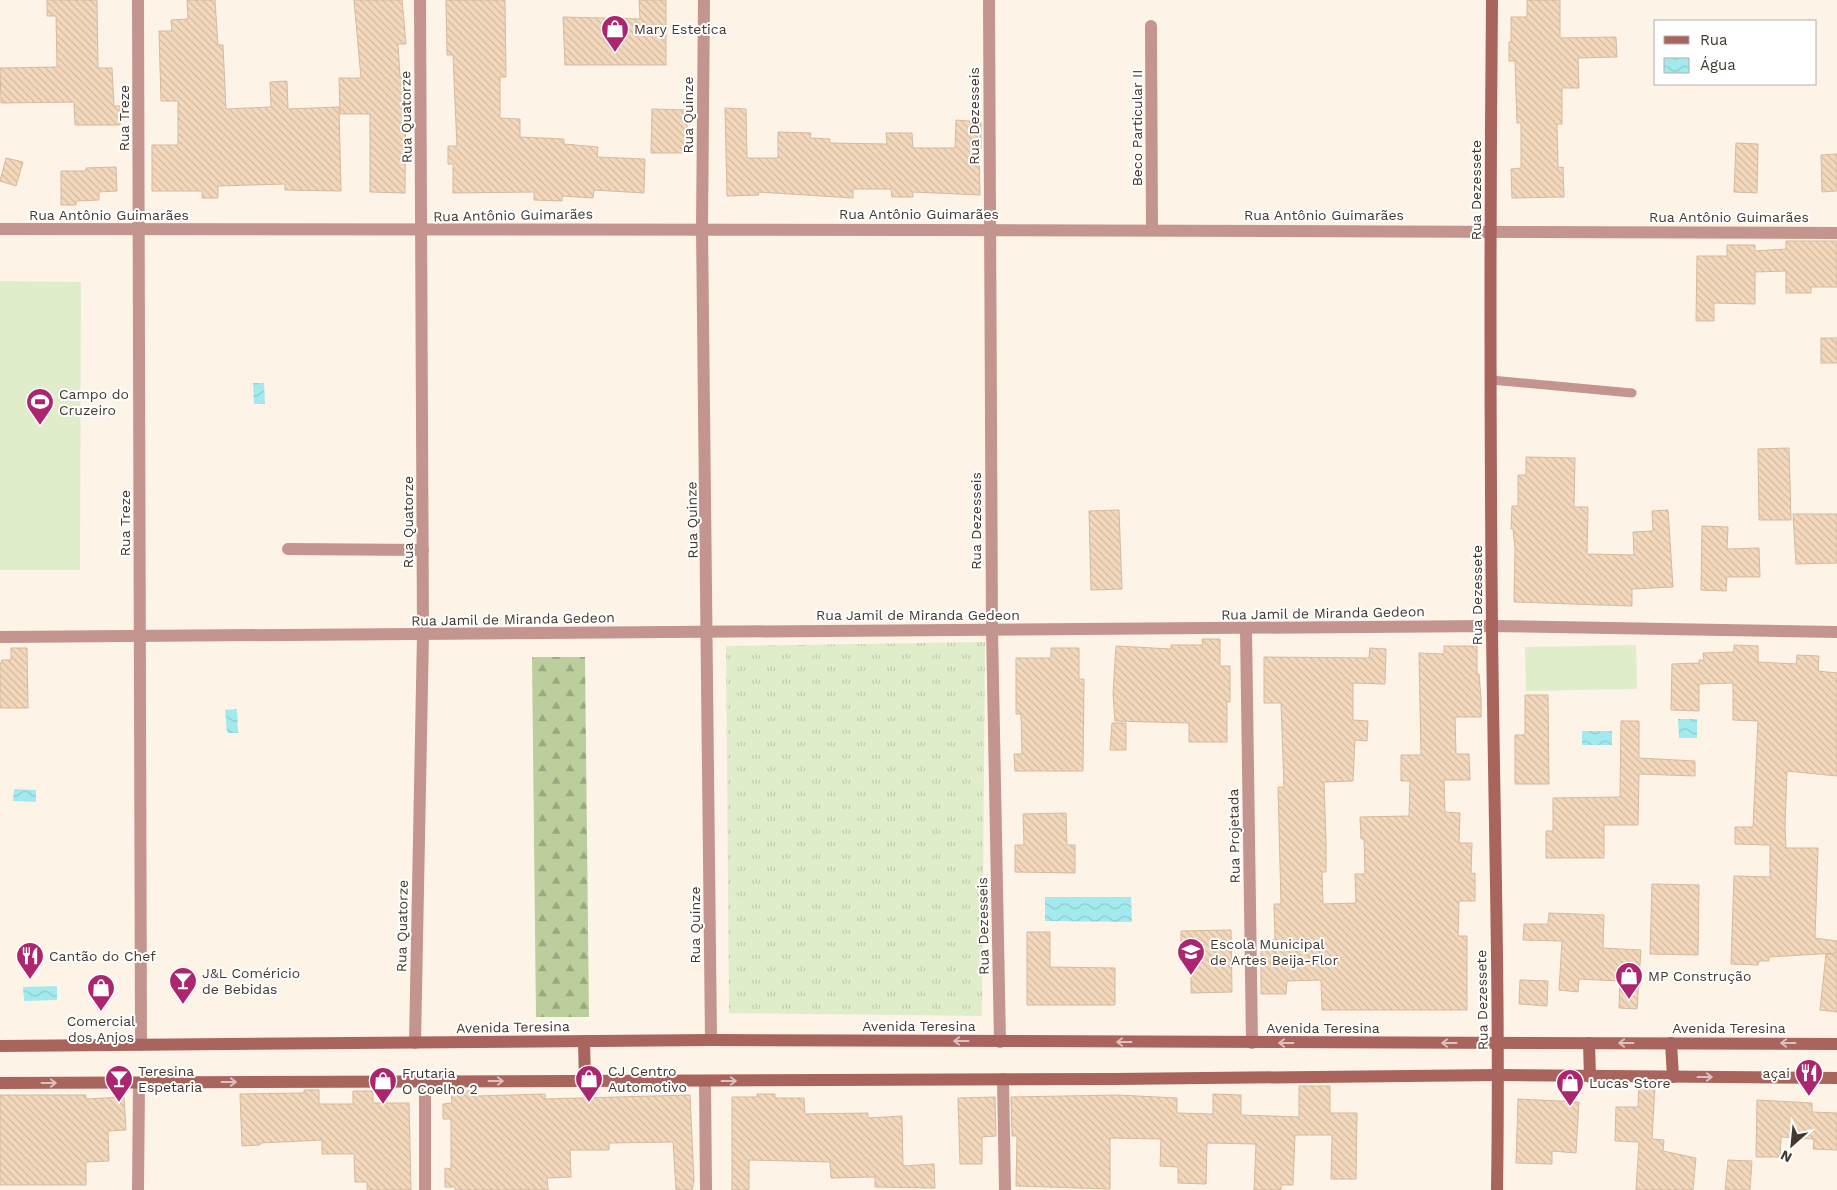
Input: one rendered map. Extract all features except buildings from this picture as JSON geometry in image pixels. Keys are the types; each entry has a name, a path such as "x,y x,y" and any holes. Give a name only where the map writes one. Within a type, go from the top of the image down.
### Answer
{"main road":[{"name":"Rua Dezessete","path":"1492,0 1490,230 1492,626 1497,1043 1499,1075 1497,1190"},
{"name":"Avenida Teresina","path":"0,1046 711,1040 1837,1044"},
{"path":"584,1041 585,1081"},
{"path":"1589,1043 1590,1077"},
{"path":"1671,1043 1673,1077"},
{"path":"0,1083 705,1081 1499,1075 1837,1078"}],"street":[{"name":"Rua Treze","path":"138,0 141,1045"},
{"name":"Rua Quatorze","path":"414,1043 423,634 420,0"},
{"name":"Rua Quinze","path":"704,0 702,228 708,632 711,1040"},
{"name":"Rua Dezesseis","path":"989,0 992,629 1000,1042"},
{"name":"Beco Particular II","path":"1151,26 1152,230"},
{"name":"Rua Antônio Guimarães","path":"0,229 422,231 702,228 1837,233"},
{"path":"288,549 423,550"},
{"name":"Rua Jamil de Miranda Gedeon","path":"0,637 140,638 1492,626 1837,632"},
{"name":"Rua Projetada","path":"1246,629 1252,1043"},
{"path":"1003,1079 1005,1190"},
{"path":"705,1081 706,1190"},
{"path":"425,1082 425,1190"},
{"path":"138,1190 139,1083"}],"lane":[{"path":"1491,380 1632,393"}],"green space":[{"name":"Campo do Cruzeiro","path":"0,281 81,282 80,570 0,570"},
{"path":"985,642 982,1016 729,1013 726,646"},
{"path":"1636,645 1637,689 1526,691 1525,647"},
{"path":"532,657 585,657 589,1017 536,1017"}],"water":[{"path":"253,383 264,383 265,404 254,404"},
{"path":"237,709 238,733 227,733 225,710"},
{"path":"1678,719 1697,719 1697,738 1679,738"},
{"path":"1582,731 1612,731 1612,745 1582,745"},
{"path":"14,789 36,790 36,802 13,801"},
{"path":"1045,897 1131,897 1132,922 1045,921"},
{"path":"57,986 57,1000 24,1001 23,987"}],"place":[{"name":"Mary Estetica","path":"615,53"},
{"name":"Campo do Cruzeiro","path":"40,426"},
{"name":"Escola Municipal de Artes Beija-Flor","path":"1191,976"},
{"name":"Cantão do Chef","path":"30,980"},
{"name":"MP Construção","path":"1629,1000"},
{"name":"J&L Coméricio de Bebidas","path":"183,1005"},
{"name":"Comercial dos Anjos","path":"101,1012"},
{"name":"açai","path":"1809,1097"},
{"name":"Teresina Espetaria","path":"119,1103"},
{"name":"CJ Centro Automotivo","path":"589,1103"},
{"name":"Frutaria O Coelho 2","path":"383,1105"},
{"name":"Lucas Store","path":"1570,1107"}]}
